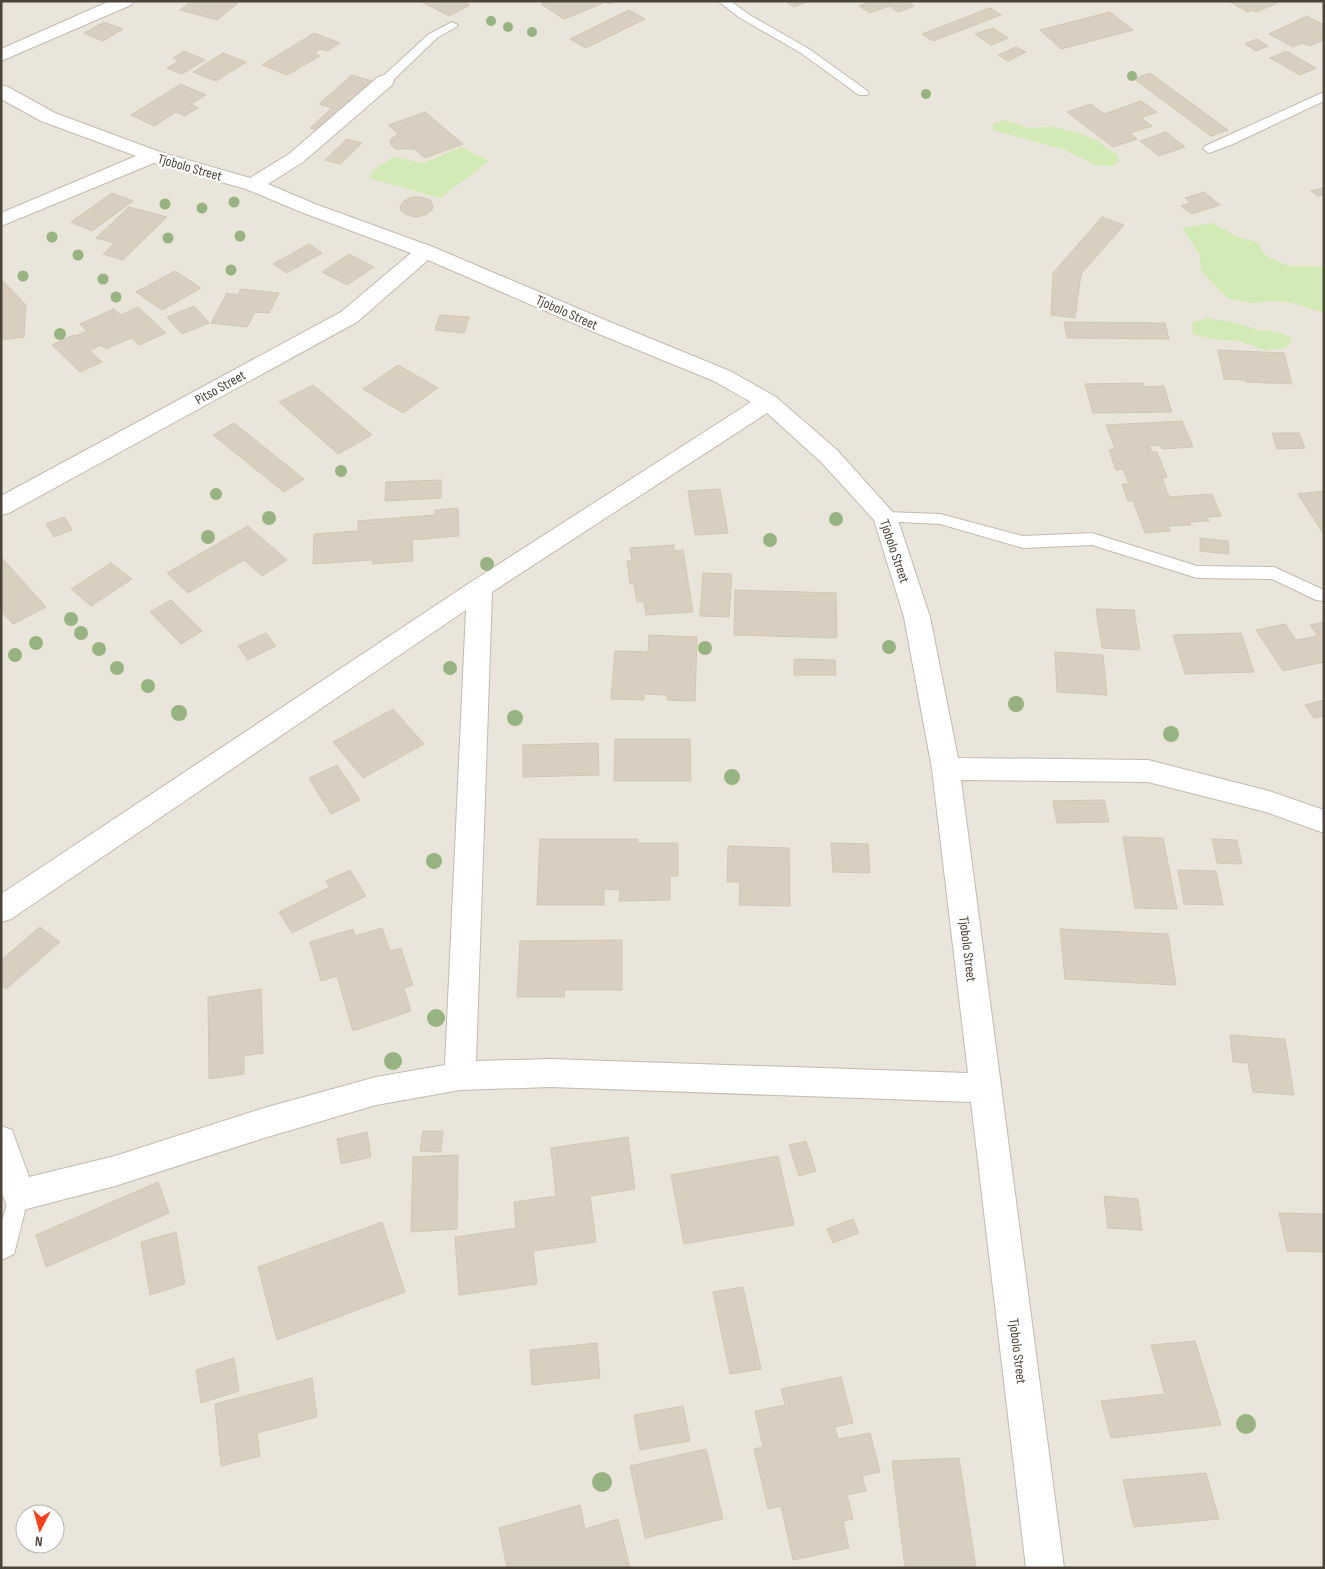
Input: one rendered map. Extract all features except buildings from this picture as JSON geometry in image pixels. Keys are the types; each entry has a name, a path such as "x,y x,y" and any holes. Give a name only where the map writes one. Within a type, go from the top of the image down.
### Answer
{"street":[{"path":"1,56 125,1"},
{"path":"253,185 296,158 336,126 385,81"},
{"name":"Tjobolo Street","path":"1,91 48,117 153,156 253,185 308,208 426,251 602,327 722,376 768,402 829,456 885,517 917,617 946,769 1045,1568"},
{"path":"1,220 153,156"},
{"name":"Pitso Street","path":"1,507 349,317 426,251"},
{"path":"1,910 480,588 768,402"},
{"path":"460,1076 480,588"},
{"path":"946,769 1148,771 1269,802 1324,822"},
{"path":"1,1141 19,1195 116,1170 264,1123 376,1091 460,1076 550,1073 985,1088"}],"lane":[{"path":"723,1 744,16 805,51 862,92"},
{"path":"385,81 433,36 452,25"},
{"path":"1209,149 1230,142 1324,96"},
{"path":"885,517 940,519 1023,542 1092,539 1197,572 1274,573 1322,596"},
{"path":"1,1250 6,1247 19,1195"}],"shaded area":[{"path":"1,1 1324,1 1324,1568 1,1568"}],"green space":[{"path":"1005,120 1029,128 1054,127 1082,134 1095,139 1109,150 1118,154 1119,160 1114,166 1098,166 1065,150 993,130 993,123"},
{"path":"461,147 489,161 440,198 369,178 374,170 393,157 424,163"},
{"path":"1213,223 1237,237 1257,242 1266,256 1289,266 1324,266 1324,313 1293,303 1275,301 1251,303 1227,298 1201,271 1200,255 1182,228"},
{"path":"1207,318 1236,323 1258,330 1275,331 1292,338 1286,348 1264,350 1240,341 1213,339 1193,334 1192,323"}]}
